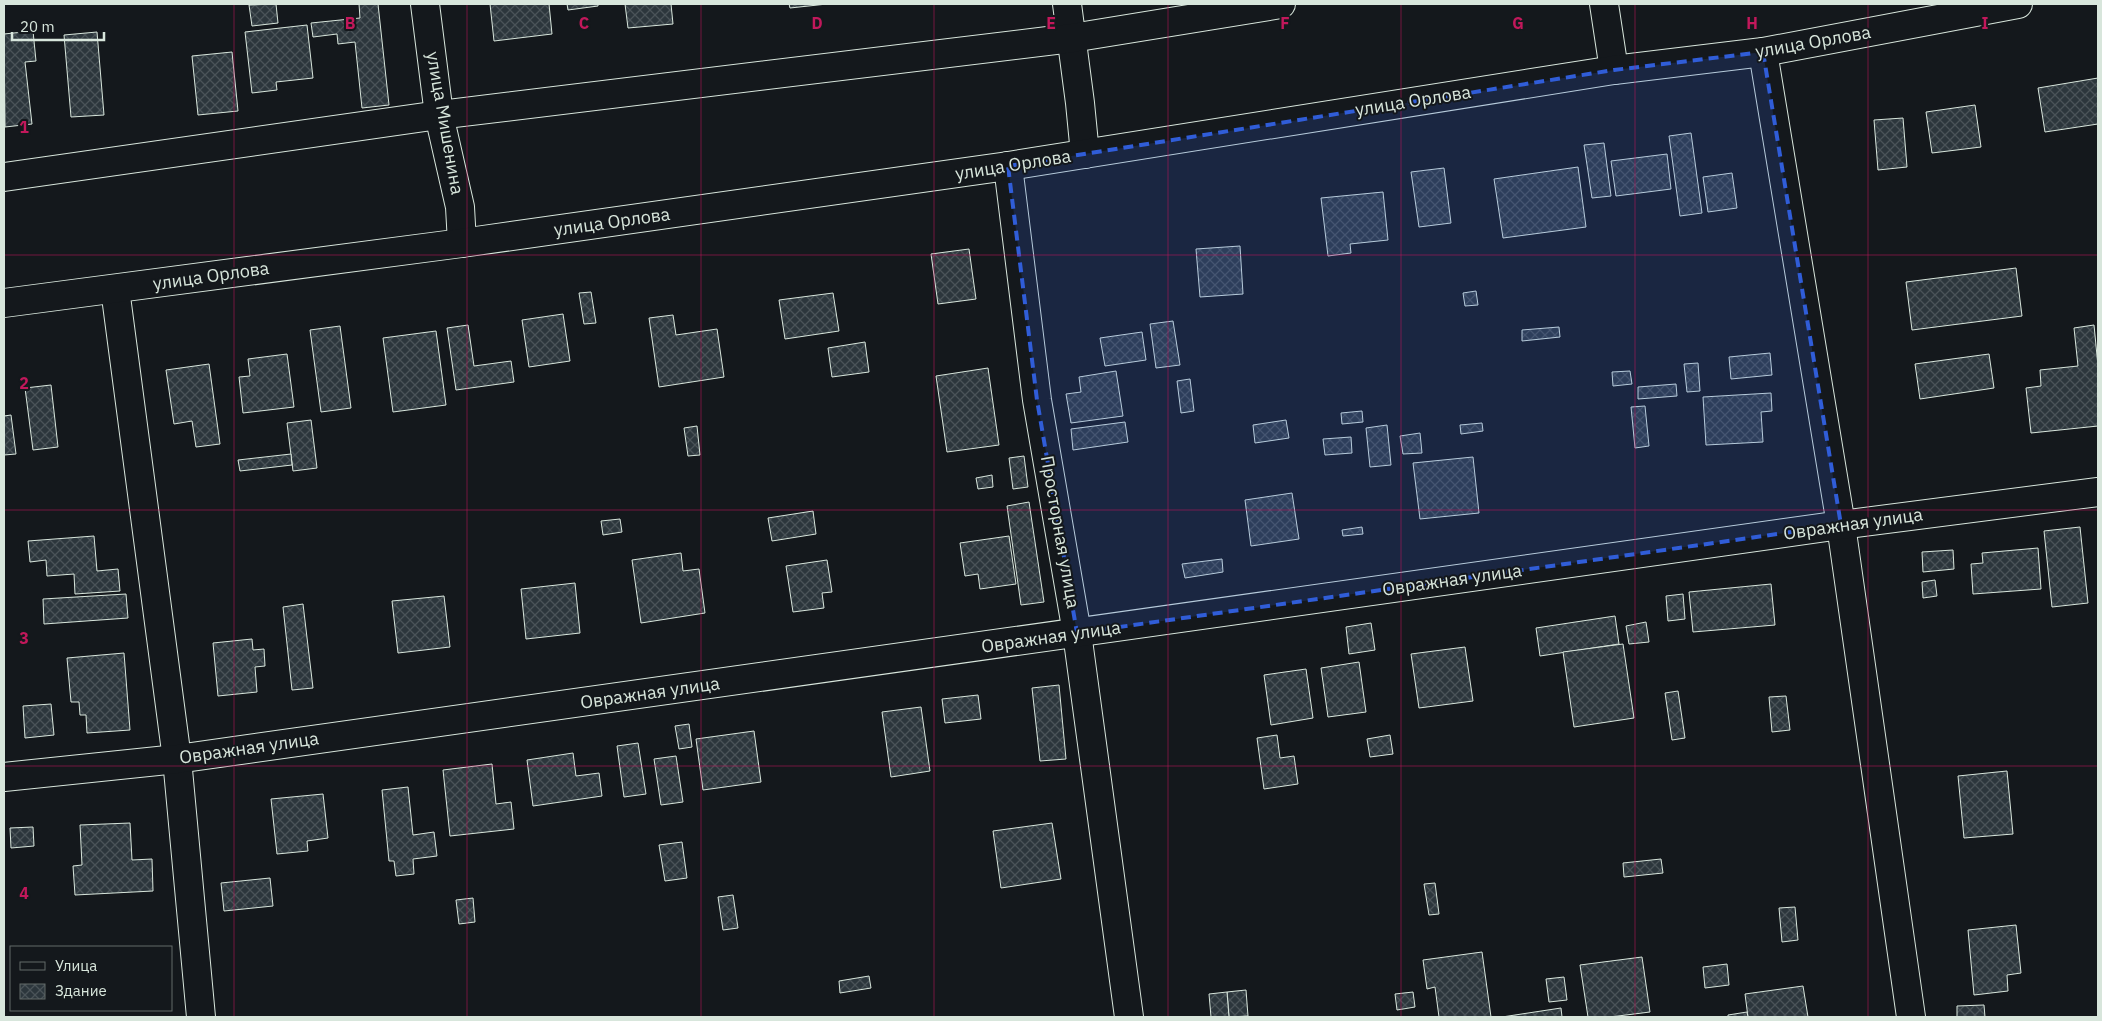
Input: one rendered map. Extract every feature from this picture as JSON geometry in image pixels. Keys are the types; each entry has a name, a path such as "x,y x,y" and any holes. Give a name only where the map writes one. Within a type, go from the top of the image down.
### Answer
{"street":[{"name":"улица Мишенина","path":"425,4 439,115 460,206 462,243"},
{"path":"1067,4 1085,154"},
{"path":"4,177 439,115 1072,38 1281,4"},
{"path":"1604,4 1614,70"},
{"name":"улица Орлова","path":"4,303 462,243 1008,166 1614,70 1763,52 2018,4"},
{"path":"1763,52 1841,525 1911,1017"},
{"name":"Просторная улица","path":"1008,166 1037,400 1077,633 1128,1017"},
{"path":"116,289 176,759 200,1017"},
{"name":"Овражная улица","path":"4,777 176,759 1841,525 2098,492"}],"highlighted area":[{"path":"1763,52 1841,525 1077,633 1037,400 1008,166 1614,70"}],"building":[{"path":"276,4 278,23 252,26 249,5"},
{"path":"359,4 378,4 389,105 362,108 355,42 338,44 337,34 313,37 311,23 360,18"},
{"path":"490,4 549,4 552,34 494,41"},
{"path":"567,4 598,4 598,6 568,10"},
{"path":"625,4 671,4 673,24 628,28"},
{"path":"789,4 827,4 790,8"},
{"path":"307,25 313,78 276,82 277,90 252,93 245,32"},
{"path":"33,31 36,61 25,62 32,124 5,127 4,34"},
{"path":"97,32 104,115 71,117 64,35"},
{"path":"232,52 238,111 198,115 192,56"},
{"path":"2098,78 2098,124 2045,132 2038,88"},
{"path":"1975,105 1981,147 1932,153 1926,112"},
{"path":"1903,118 1907,167 1878,170 1874,120"},
{"path":"1691,133 1702,213 1680,216 1669,136"},
{"path":"1604,143 1611,196 1592,198 1584,145"},
{"path":"1667,154 1671,189 1616,196 1611,161"},
{"path":"1578,167 1586,227 1503,238 1494,179"},
{"path":"1444,168 1451,223 1419,227 1411,172"},
{"path":"1732,173 1737,208 1708,212 1703,177"},
{"path":"1383,192 1388,240 1350,244 1351,253 1328,256 1321,198"},
{"path":"1240,246 1243,294 1200,297 1196,249"},
{"path":"969,249 976,299 938,304 931,254"},
{"path":"2016,268 2022,316 1912,330 1906,282"},
{"path":"1476,291 1478,305 1465,306 1463,293"},
{"path":"591,292 596,323 584,324 579,293"},
{"path":"833,293 839,331 785,339 779,300"},
{"path":"563,314 570,361 529,367 522,320"},
{"path":"673,315 676,335 717,329 724,377 659,387 649,318"},
{"path":"1173,321 1180,365 1156,368 1150,324"},
{"path":"468,325 474,366 511,361 514,382 456,390 447,328"},
{"path":"2094,325 2098,366 2098,426 2031,433 2026,388 2041,386 2040,370 2078,366 2074,328"},
{"path":"340,326 351,408 321,412 310,330"},
{"path":"1559,327 1560,337 1522,341 1522,330"},
{"path":"436,331 446,405 393,412 383,338"},
{"path":"1142,332 1146,360 1105,366 1100,338"},
{"path":"865,342 869,372 832,377 828,348"},
{"path":"1770,353 1772,375 1731,379 1729,357"},
{"path":"287,354 294,407 243,413 239,377 250,376 248,359"},
{"path":"1989,354 1994,388 1920,399 1915,364"},
{"path":"1698,363 1700,391 1687,392 1684,364"},
{"path":"209,364 220,444 196,447 192,421 174,424 166,370"},
{"path":"988,368 999,445 947,452 936,376"},
{"path":"1116,371 1123,416 1071,423 1066,394 1081,392 1079,377"},
{"path":"1630,371 1632,384 1613,386 1612,372"},
{"path":"1190,379 1194,411 1181,413 1177,381"},
{"path":"1676,384 1677,396 1638,399 1638,387"},
{"path":"51,385 58,447 33,450 25,388"},
{"path":"1771,393 1772,411 1761,412 1763,442 1706,445 1703,397"},
{"path":"1645,406 1649,446 1635,448 1631,407"},
{"path":"1362,411 1363,422 1342,424 1341,413"},
{"path":"11,415 16,454 4,455 4,416"},
{"path":"311,420 317,468 293,471 287,423"},
{"path":"1286,420 1289,438 1255,443 1253,425"},
{"path":"1125,422 1128,442 1073,450 1071,429"},
{"path":"1482,423 1483,431 1461,434 1460,425"},
{"path":"1387,425 1391,465 1370,467 1366,428"},
{"path":"697,426 700,455 688,456 684,428"},
{"path":"1420,433 1422,453 1403,454 1400,436"},
{"path":"1351,437 1352,453 1325,455 1323,439"},
{"path":"291,454 292,465 240,471 238,460"},
{"path":"1024,456 1028,487 1013,489 1009,458"},
{"path":"1473,457 1479,513 1420,519 1413,463"},
{"path":"992,475 993,487 978,489 976,478"},
{"path":"1292,493 1299,539 1251,546 1245,500"},
{"path":"1029,502 1044,602 1021,605 1007,506"},
{"path":"813,511 816,534 772,541 768,518"},
{"path":"620,519 622,532 603,535 601,521"},
{"path":"1362,527 1363,534 1343,536 1342,530"},
{"path":"2080,527 2088,603 2052,607 2044,531"},
{"path":"94,536 97,571 118,569 120,591 75,594 74,574 47,576 46,560 30,562 28,541"},
{"path":"1009,536 1016,584 980,589 978,574 965,576 960,543"},
{"path":"2038,548 2041,589 1973,594 1971,564 1983,563 1982,553"},
{"path":"1953,550 1954,569 1923,572 1922,552"},
{"path":"681,553 683,571 699,569 705,613 641,623 632,560"},
{"path":"1222,559 1223,572 1185,578 1182,564"},
{"path":"827,560 832,592 822,593 824,608 793,612 786,566"},
{"path":"1935,580 1937,596 1923,598 1922,582"},
{"path":"575,583 580,633 526,639 521,589"},
{"path":"1771,584 1775,625 1693,632 1689,592"},
{"path":"126,594 128,618 44,624 43,599"},
{"path":"1683,594 1685,619 1668,621 1666,596"},
{"path":"444,596 450,647 398,653 392,601"},
{"path":"303,604 313,688 292,690 283,607"},
{"path":"1615,616 1619,644 1540,656 1536,628"},
{"path":"1646,622 1649,642 1629,644 1626,626"},
{"path":"1371,623 1375,650 1349,654 1346,627"},
{"path":"252,639 253,650 264,649 265,666 255,667 257,692 218,696 213,643"},
{"path":"1623,644 1634,718 1574,727 1563,652"},
{"path":"1465,647 1473,701 1419,708 1411,654"},
{"path":"124,653 130,730 87,733 86,715 80,715 79,702 71,702 67,658"},
{"path":"1359,662 1366,712 1328,717 1321,668"},
{"path":"1306,669 1313,718 1271,725 1264,675"},
{"path":"1059,685 1066,759 1040,761 1032,688"},
{"path":"1678,691 1685,738 1672,740 1665,693"},
{"path":"978,695 981,719 945,723 942,699"},
{"path":"1786,696 1790,730 1772,732 1769,697"},
{"path":"51,704 54,735 25,738 23,706"},
{"path":"921,707 930,771 891,777 882,712"},
{"path":"689,724 692,747 679,749 675,726"},
{"path":"754,731 761,782 703,790 696,739"},
{"path":"1277,735 1280,758 1294,756 1298,784 1264,789 1257,738"},
{"path":"1390,735 1393,754 1370,757 1367,739"},
{"path":"638,743 646,794 624,797 617,746"},
{"path":"573,753 576,776 599,773 602,796 533,806 527,760"},
{"path":"676,756 683,802 661,805 654,759"},
{"path":"492,764 496,804 511,802 514,829 450,836 443,770"},
{"path":"2007,771 2013,834 1964,838 1958,776"},
{"path":"408,787 413,835 434,832 437,856 413,859 414,874 396,876 394,861 389,861 382,790"},
{"path":"323,794 328,838 307,841 308,851 277,854 271,799"},
{"path":"130,823 132,860 152,859 153,891 75,895 73,866 82,865 80,825"},
{"path":"1052,823 1061,879 1001,888 993,831"},
{"path":"33,827 34,846 11,848 10,828"},
{"path":"682,842 687,878 665,881 659,845"},
{"path":"1661,859 1663,873 1624,877 1623,863"},
{"path":"270,878 273,906 224,911 221,883"},
{"path":"1435,883 1439,914 1429,915 1424,884"},
{"path":"733,895 738,928 723,930 718,897"},
{"path":"473,898 475,922 459,924 456,900"},
{"path":"1795,907 1798,940 1782,942 1779,908"},
{"path":"2016,925 2021,973 2007,975 2008,991 1974,995 1968,930"},
{"path":"1482,952 1491,1017 1439,1017 1435,987 1427,989 1423,960"},
{"path":"1642,957 1650,1012 1610,1017 1588,1017 1580,965"},
{"path":"1727,964 1729,985 1705,988 1703,967"},
{"path":"869,976 871,988 840,993 839,981"},
{"path":"1564,977 1567,1000 1549,1002 1546,979"},
{"path":"1803,986 1808,1017 1748,1017 1745,994"},
{"path":"1246,990 1248,1016 1229,1017 1227,992"},
{"path":"1227,992 1229,1017 1211,1017 1209,994"},
{"path":"1413,992 1415,1007 1397,1010 1395,994"},
{"path":"1984,1005 1985,1017 1957,1017 1957,1006"},
{"path":"1561,1008 1562,1017 1502,1017"},
{"path":"1747,1012 1748,1017 1728,1017 1728,1015"}]}
